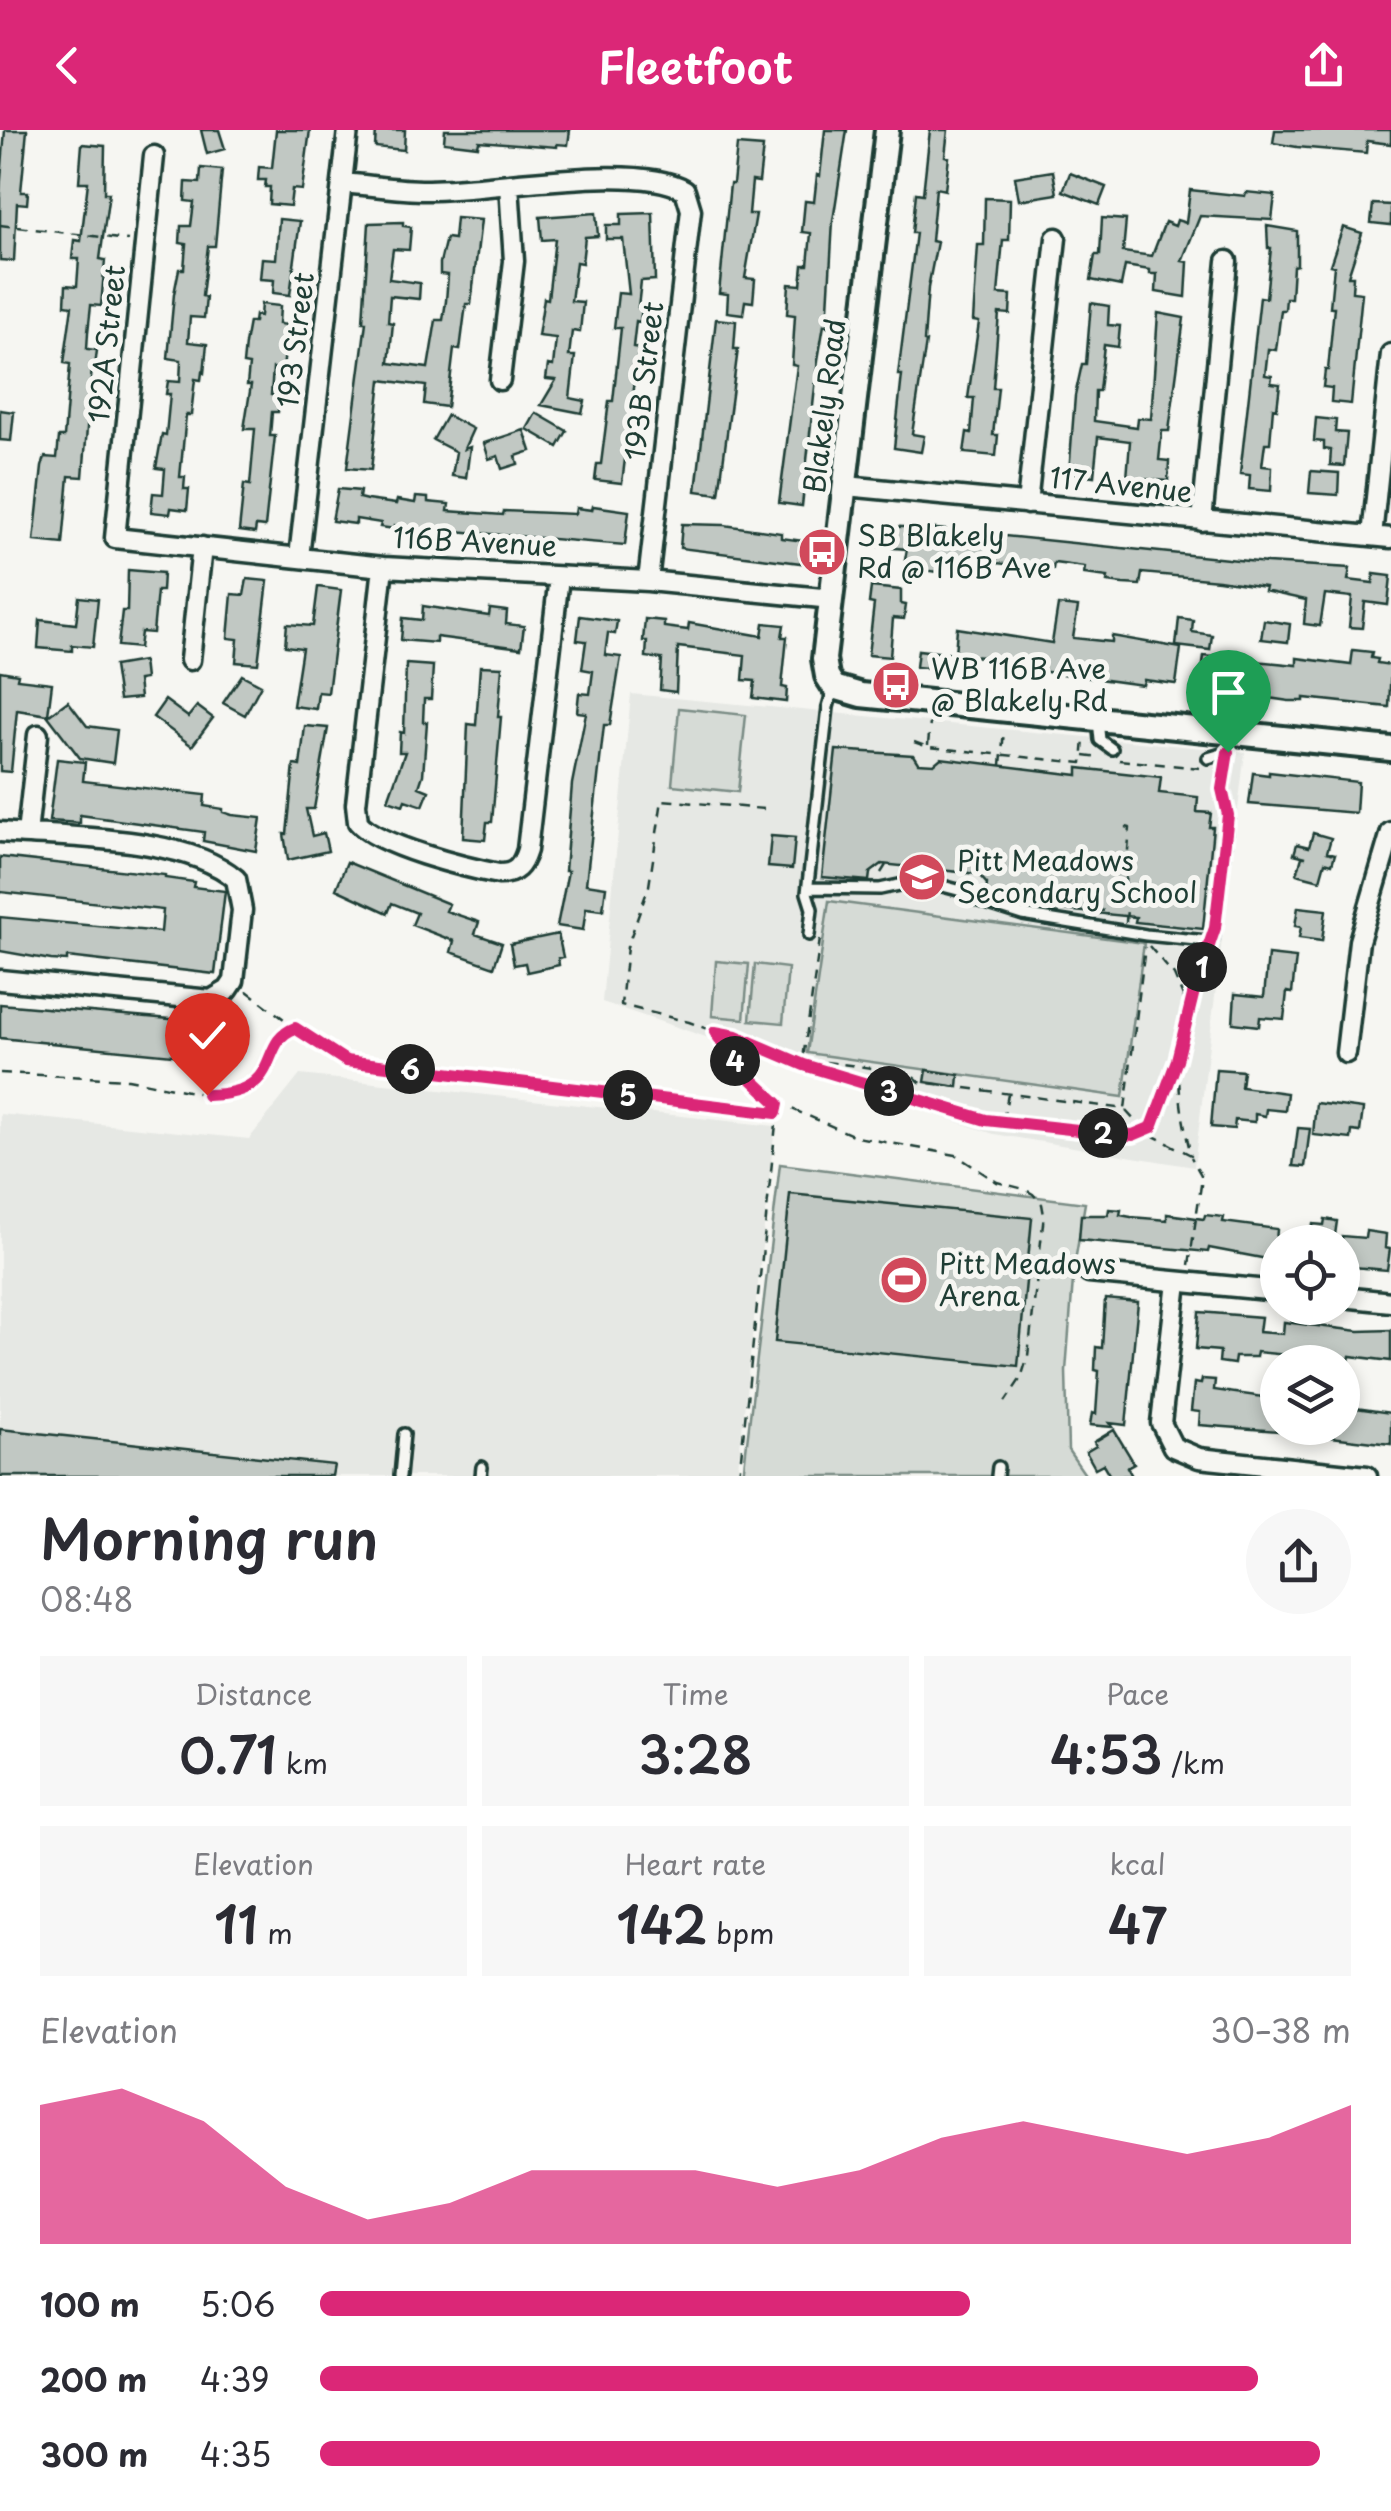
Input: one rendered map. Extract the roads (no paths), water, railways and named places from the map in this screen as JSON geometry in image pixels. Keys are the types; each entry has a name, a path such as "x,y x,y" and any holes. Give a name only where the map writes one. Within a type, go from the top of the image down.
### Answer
{"street":[{"name":"193 Street","path":"299,556 348,130"},
{"name":"Blakely Road","path":"834,686 827,676 824,659 887,130"},
{"name":"192A Street","path":"115,538 154,156"},
{"name":"193B Street","path":"509,185 624,178 666,182 685,190 691,210 648,580"},
{"path":"342,183 427,190 509,185 514,261 500,380"},
{"path":"1027,504 1056,238"},
{"path":"1202,521 1227,261"},
{"path":"1382,537 1391,354"},
{"name":"117 Avenue","path":"846,486 1382,537"},
{"name":"116B Avenue","path":"115,538 383,567 648,580 832,599"},
{"path":"190,660 202,547"},
{"path":"383,567 356,804 358,822 371,833 419,852 480,870 510,874 524,862 527,850 559,576"},
{"path":"834,686 860,695 1229,742 1391,749"},
{"path":"28,834 38,735"},
{"path":"0,832 164,847 218,867 236,879 242,910 234,982 221,996 202,1001 0,980"},
{"path":"1346,1053 1359,942 1391,832"},
{"path":"1089,1273 1182,1276 1260,1288"},
{"path":"1182,1276 1161,1423 1173,1446 1199,1458 1367,1476"},
{"path":"1360,1299 1391,1302"}],"lane":[{"path":"809,935 812,909 807,891 828,707 834,686"},
{"path":"1091,726 1100,740 1112,748"},
{"path":"807,891 880,889 913,882 931,884 1023,915 1146,935 1200,941 1212,938 1228,815 1222,789 1229,742"},
{"path":"1208,758 1229,742"},
{"path":"400,1476 404,1434"}],"place":[{"name":"SB Blakely Rd @ 116B Ave","path":"822,552"},
{"name":"WB 116B Ave @ Blakely Rd","path":"896,685"},
{"name":"Pitt Meadows Secondary School","path":"922,877"},
{"name":"Pitt Meadows Arena","path":"904,1280"}]}
